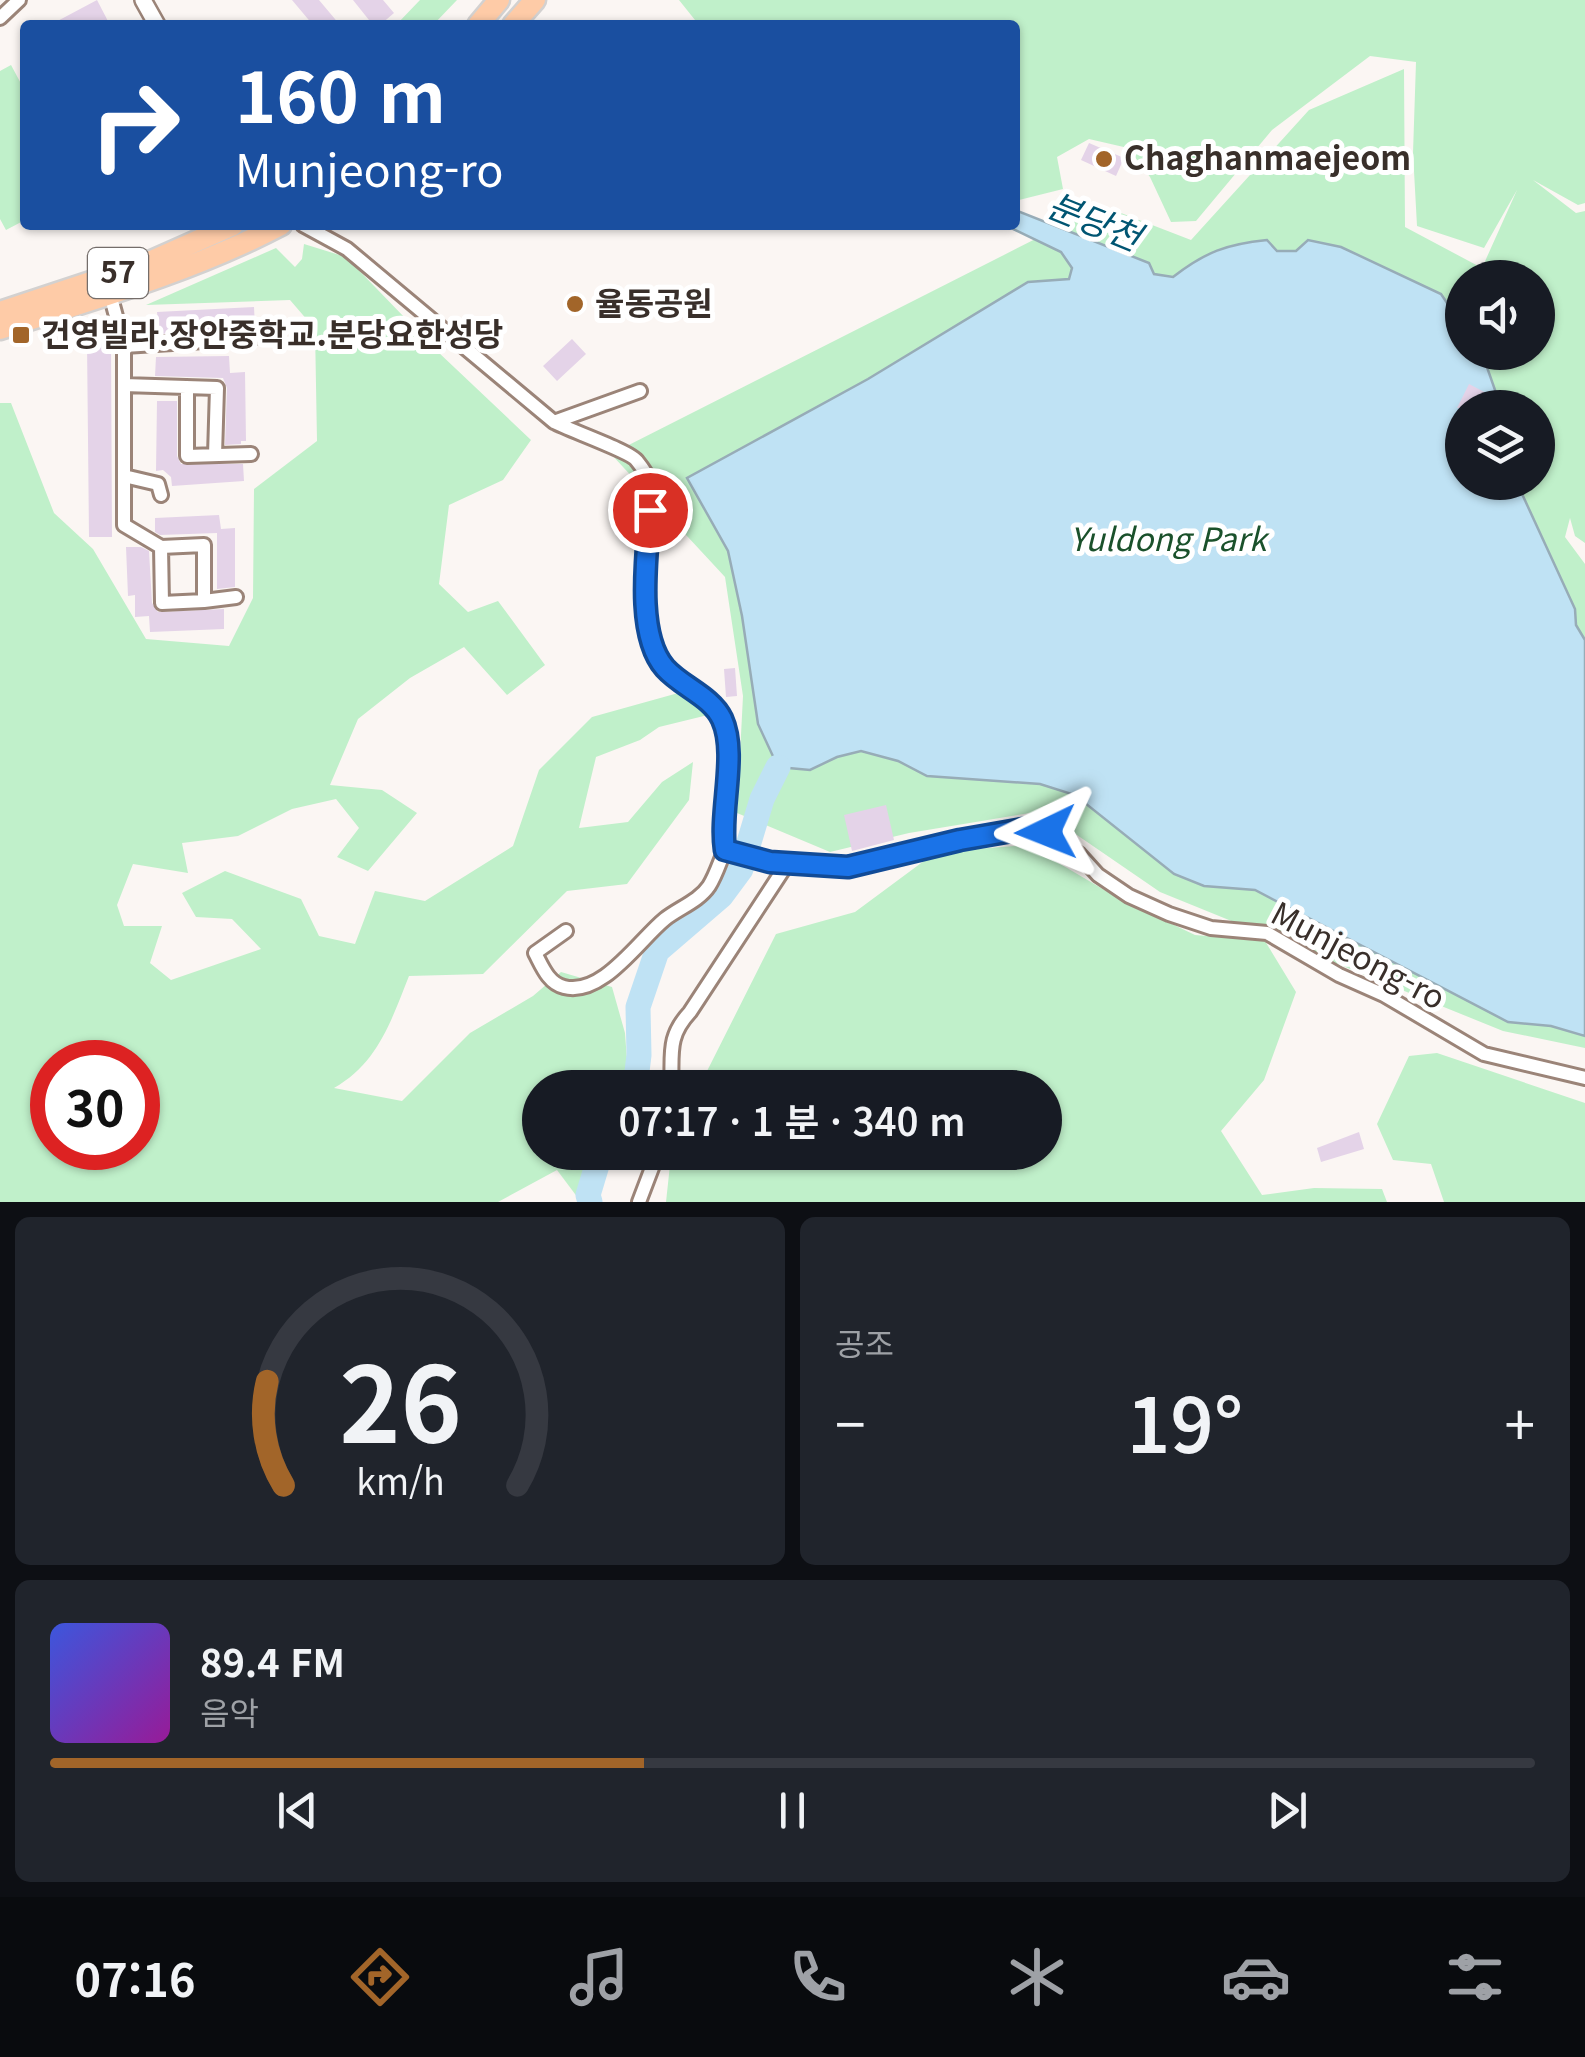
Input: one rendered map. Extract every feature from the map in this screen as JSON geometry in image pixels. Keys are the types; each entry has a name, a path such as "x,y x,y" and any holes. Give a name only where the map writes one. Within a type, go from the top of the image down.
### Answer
{"main road":[{"path":"482,20 499,0"},
{"path":"518,20 536,0"},
{"name":"57","path":"0,312 144,264 222,230"},
{"name":"57","path":"0,328 110,294 250,232"}],"street":[{"path":"0,18 19,0"},
{"path":"313,230 347,249 554,422 634,455 650,481 646,570 652,650 664,667 722,718 727,738 722,832 728,852 709,886 696,899 664,920 606,977 581,988 562,987 548,977 534,952 566,931"},
{"path":"110,294 124,346 124,525 161,547 204,545 204,601"},
{"path":"124,346 253,338"},
{"path":"124,384 217,388 216,455"},
{"path":"187,387 187,456 251,454"},
{"path":"554,422 640,391"},
{"path":"124,476 158,484 161,495"},
{"path":"161,547 162,603 236,597"},
{"name":"Munjeong-ro","path":"728,852 770,862 848,867 960,840 1023,829 1046,832 1078,854 1098,875 1142,902 1212,928 1267,933 1484,1054 1585,1078"},
{"path":"672,1070 672,1041 677,1027 787,864"},
{"path":"639,1202 651,1170"}],"green space":[{"path":"420,0 457,0 438,20 401,20"},
{"name":"Yuldong Park","path":"679,0 1585,0 1585,203 1578,205 1533,180 1576,213 1585,211 1585,543 1575,536 1570,518 1565,537 1585,564 1585,1048 1503,1031 1160,892 1042,811 909,833 830,852 737,813 743,696 725,577 611,454 1071,221 1090,201 1191,240 1309,110 1404,69 1405,227 1467,260 1445,260 1445,370 1555,370 1555,260 1486,260 1517,190 1484,248 1417,226 1413,153 1416,62 1370,56 1272,130 1196,221 1171,222 1150,177 1128,148 1089,139 1057,157 1063,189 1020,200 1020,20 695,20"},
{"path":"11,65 20,82 20,223 6,230 0,219 0,71"},
{"path":"304,244 346,257 531,440 503,480 449,505 439,584 468,612 498,601 545,665 507,695 464,647 410,678 358,719 330,785 382,790 417,813 368,871 337,857 359,828 336,799 292,809 238,836 182,843 188,873 133,864 117,905 124,926 162,926 150,963 171,980 261,949 232,919 196,917 182,893 225,871 301,899 319,936 355,944 375,891 425,901 513,846 539,770 592,717 689,690 708,715 659,727 640,740 596,757 579,828 628,822 662,782 693,762 689,800 627,884 567,891 483,974 409,976 381,1040 362,1066 334,1088 402,1101 470,1033 533,996 561,972 612,987 625,1033 628,1070 522,1070 522,1170 557,1170 498,1202 0,1202 0,403 11,403 54,513 93,549 146,639 229,646 253,598 254,489 317,441 315,329 290,300 146,305 276,248 295,267 302,259"},
{"path":"1028,845 1118,898 1195,935 1265,941 1296,992 1264,1080 1221,1131 1262,1195 1314,1188 1382,1189 1387,1202 666,1202 669,1170 1062,1170 1062,1070 708,1070 776,934 855,912 936,852"},
{"path":"1437,1053 1585,1103 1585,1202 1444,1202 1431,1164 1393,1160 1377,1124 1409,1056"},
{"path":"557,1170 598,1170 594,1176 593,1202 581,1202"}],"water":[{"name":"Yuldong Park","path":"1020,212 1149,263 1154,274 1173,277 1206,255 1240,244 1267,240 1277,251 1296,251 1308,240 1341,247 1441,294 1445,300 1445,370 1488,370 1495,390 1445,390 1445,500 1525,500 1575,609 1576,625 1585,640 1585,1036 1551,1026 1508,1022 1255,890 1204,886 1174,874 1075,795 1040,784 927,776 898,761 861,751 810,770 778,767 758,724 728,551 687,478 868,379 1028,282 1069,279 1072,268 1061,252 1015,230 1020,230"}],"building":[{"path":"97,0 107,20 59,20"},
{"path":"292,0 319,0 336,20 309,20"},
{"path":"353,0 383,0 394,13 386,20 369,20"},
{"path":"1089,143 1124,158 1116,176 1081,160"},
{"path":"254,307 255,328 159,334 157,312"},
{"path":"572,339 586,354 557,381 543,366"},
{"path":"87,342 111,342 112,537 89,537"},
{"path":"229,356 230,373 245,372 246,441 225,445 227,388 223,378 155,376 156,357"},
{"path":"157,401 177,401 177,456 181,464 243,464 244,481 172,486 171,477 163,470 156,471"},
{"path":"219,515 221,529 235,528 235,587 217,589 217,533 160,535 155,532 155,518"},
{"path":"126,547 149,551 152,603 158,612 224,609 224,629 150,632 149,616 135,617 135,595 128,596"},
{"path":"735,668 737,696 726,697 724,669"},
{"path":"886,805 894,840 852,851 844,815"},
{"path":"1359,1132 1364,1149 1321,1162 1317,1148"}],"waterway":[{"path":"637,1070 638,1007 657,951 721,896 741,869 762,799 778,767"},
{"path":"590,1202 588,1195 596,1170"}],"place":[{"name":"Chaghanmaejeom","path":"1104,159"},
{"name":"율동공원","path":"575,304"},
{"name":"건영빌라.장안중학교.분당요한성당","path":"21,335"}],"route":[{"path":"650,510 646,570 652,650 664,667 722,718 727,738 722,832 725,850 770,862 848,867 960,840 1023,829 1046,832"}],"water label":[{"name":"분당천","path":"1094,222"}]}
